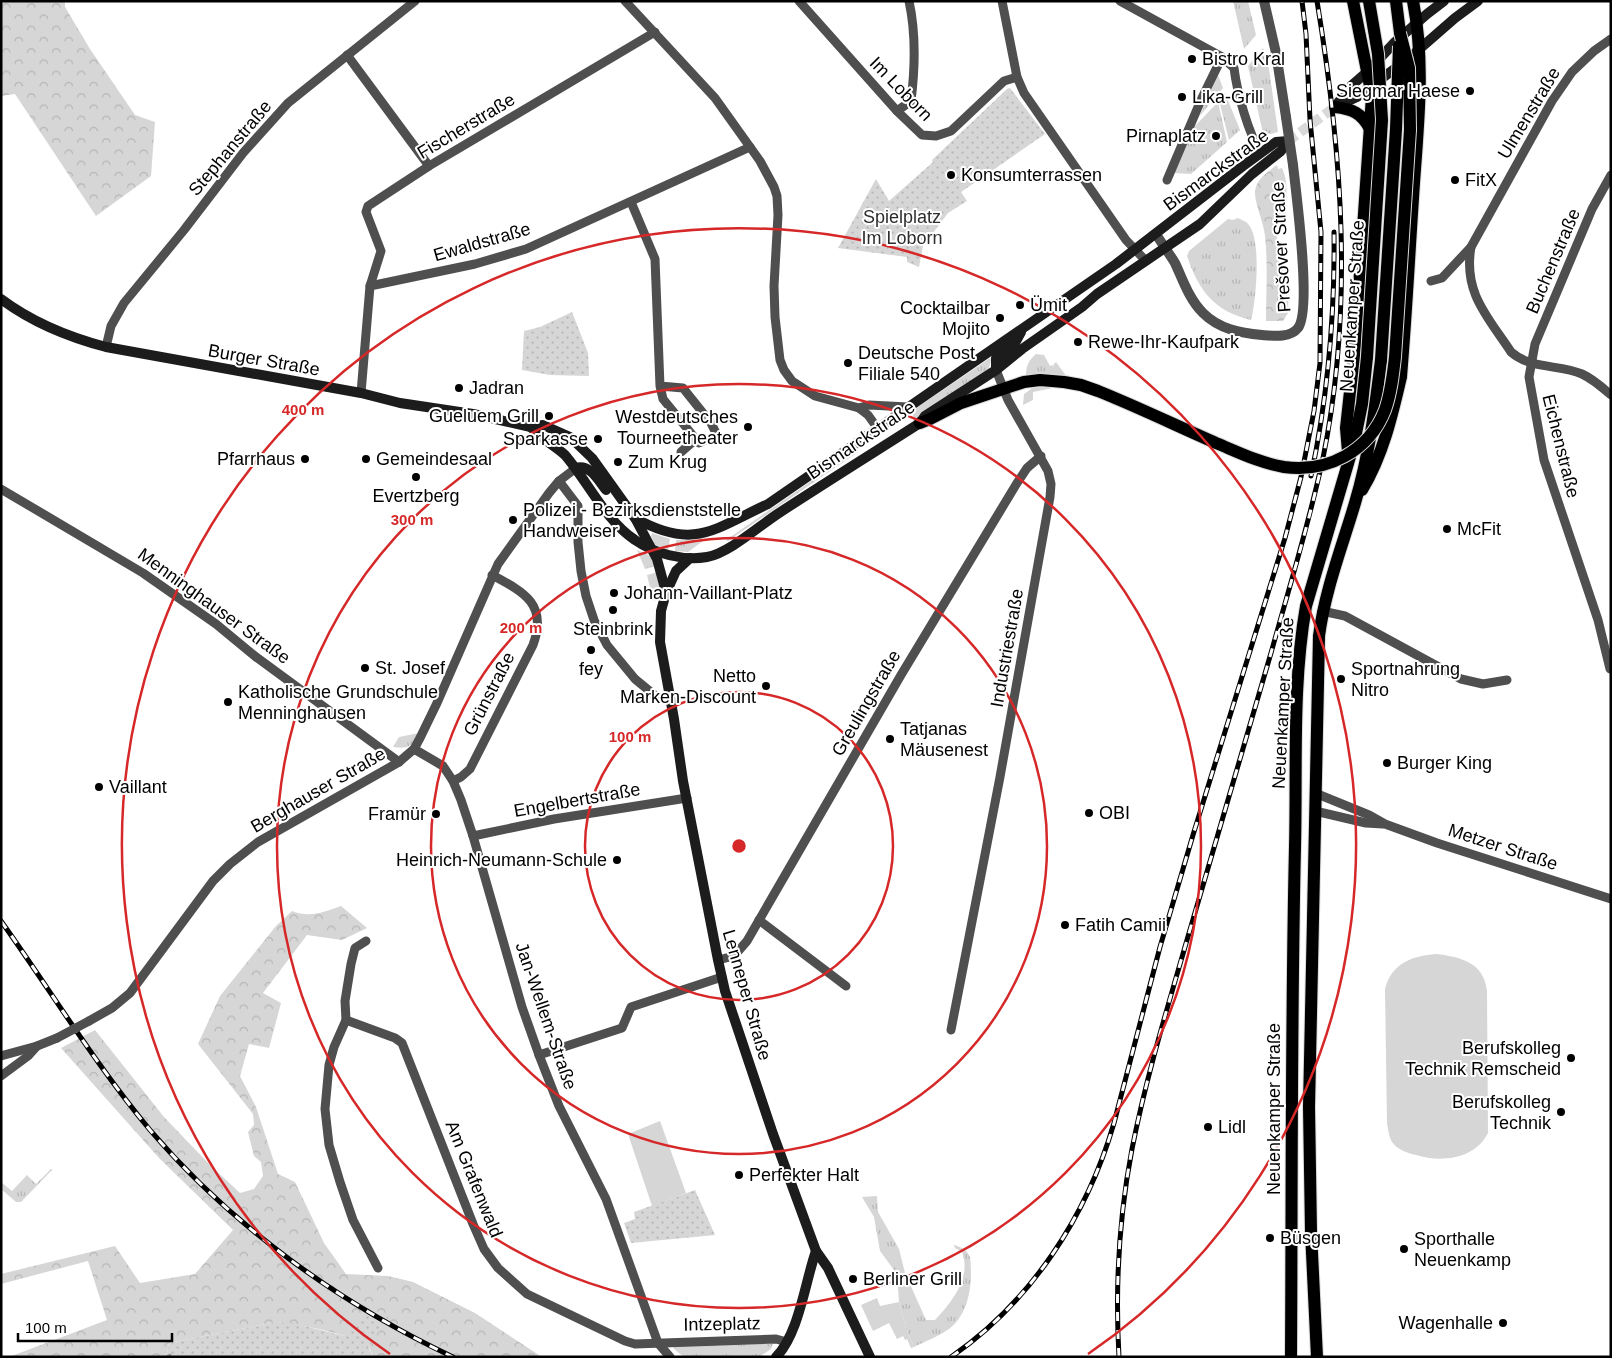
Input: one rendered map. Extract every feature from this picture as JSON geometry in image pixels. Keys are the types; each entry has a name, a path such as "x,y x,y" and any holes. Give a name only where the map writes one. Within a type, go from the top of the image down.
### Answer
{"main road":[{"path":"1349,462 1346,428 1356,346 1372,96 1372,86 1367,72 1353,1"},
{"name":"Neuenkamper Straße","path":"1291,1357 1295,790 1299,662 1306,606 1349,462 1361,410 1367,357 1382,120 1380,73 1369,1"},
{"name":"Neuenkamper Straße","path":"1317,1357 1313,1289 1309,1107 1319,636 1322,611 1355,503 1370,443 1381,360 1400,33 1396,1"},
{"path":"1355,503 1375,469 1392,416 1401,376 1421,67 1413,1"},
{"path":"1335,107 1351,86 1367,72 1388,48 1444,1"},
{"path":"1335,107 1372,86 1478,1"},
{"path":"920,423 961,403 1002,388 1032,381 1064,382 1098,391 1265,463 1285,467 1314,468 1328,464 1353,452 1367,439 1385,409 1395,357 1410,130 1409,68 1400,33"},
{"path":"1335,107 1358,113 1364,118 1370,129"},
{"name":"Bismarckstraße","path":"671,556 707,557 722,552 920,423 933,411 996,370 1022,349 1211,214 1252,174 1281,151 1288,141 1276,142 1135,251 768,504 718,529 696,535 674,534"},
{"name":"Burger Straße","path":"1,299 24,315 48,327 78,339 106,347 361,393 400,403 474,414 531,427 543,425 561,432 577,443 592,458 635,518 661,568"},
{"path":"996,370 996,358 1015,343 1023,330"},
{"name":"Burger Straße","path":"531,427 539,437 560,451 576,468 614,522 634,540 653,551 671,556"},
{"path":"878,429 887,445"},
{"path":"576,468 580,467 590,471 609,494 619,497"},
{"name":"Burger Straße","path":"635,518 651,527 674,534"},
{"name":"Lenneper Straße","path":"690,558 676,571 666,593 660,617 660,642 683,781 718,960 773,1134 816,1251 828,1268 870,1357"},
{"name":"Lenneper Straße","path":"661,568 666,593"},
{"path":"1295,790 1315,793"},
{"path":"1295,805 1315,810"},
{"path":"776,1357 788,1342 816,1251"}],"street":[{"name":"Stephanstraße","path":"106,347 111,326 124,303 184,230 243,153 288,103 414,1"},
{"path":"625,1 715,98 769,177 777,196 774,317 780,360 784,370 792,381 815,396 859,408 868,415 878,429"},
{"name":"Im Loborn","path":"799,1 897,111 922,135 936,136 951,131 1004,81 1017,77"},
{"path":"897,111 911,101 913,86 913,31 909,1"},
{"path":"1002,1 1017,77 1024,93 1135,251 1146,261"},
{"path":"1120,1 1222,57 1234,68 1236,83 1253,138 1261,153"},
{"name":"Prešover Straße","path":"1156,234 1192,299 1203,313 1211,319 1226,328 1240,332 1276,336 1291,333 1296,329 1302,319 1301,248 1286,117 1276,53 1264,1"},
{"name":"Fischerstraße","path":"370,286 381,251 366,212 368,206 429,166 655,32"},
{"name":"Ulmenstraße","path":"1431,281 1442,278 1471,247 1552,101 1572,72 1594,51 1611,39"},
{"path":"347,55 429,166"},
{"name":"Bismarckstraße","path":"1167,180 1201,100 1222,57"},
{"name":"Ewaldstraße","path":"370,286 475,264 526,250 750,147"},
{"name":"Buchenstraße","path":"1531,363 1535,344 1592,209 1611,175"},
{"path":"631,202 655,259 660,386 663,399 699,443 716,436 711,423 683,388 660,386"},
{"path":"1471,247 1469,269 1471,284 1476,298 1511,352 1531,363 1581,374 1611,395"},
{"path":"361,393 370,286"},
{"name":"Eichenstraße","path":"1531,363 1528,377 1544,460 1598,620 1610,669"},
{"name":"Industriestraße","path":"952,1030 1050,506 1050,478 1040,456 1002,388 996,370"},
{"path":"859,408 869,406 908,407"},
{"path":"681,452 696,439"},
{"name":"Greulingstraße","path":"718,960 734,956 740,950 901,675 1010,494 1026,468 1040,456"},
{"name":"Berghauser Straße","path":"1,1076 28,1056 37,1046 57,1038 112,1008 130,993 209,886 239,856 258,842 399,762 414,749 437,703 492,575 504,554 559,481 576,468"},
{"path":"559,481 578,506 578,542 581,570 594,620 614,654 635,679 647,691 658,698 671,700"},
{"name":"Menninghauser Straße","path":"1,489 143,573 224,630 256,657 399,762"},
{"name":"Grünstraße","path":"453,781 470,769 533,645 537,633 537,619 530,599 521,590 492,575"},
{"path":"1322,611 1345,616 1461,679 1483,684 1507,680"},
{"name":"Jan-Wellem-Straße","path":"414,749 438,762 453,781 473,836 522,1007 539,1055 559,1106 606,1199 658,1343 670,1357"},
{"name":"Metzer Straße","path":"1315,793 1369,815 1385,824 1437,843 1611,899"},
{"name":"Engelbertstraße","path":"473,836 554,819 687,798"},
{"name":"Metzer Straße","path":"1315,810 1366,823 1385,824"},
{"path":"759,920 846,986"},
{"path":"366,941 355,948 351,964 345,1002 346,1020 334,1047 330,1066 326,1125 330,1145 353,1220 378,1268"},
{"path":"539,1055 622,1028 632,1007 722,977"},
{"name":"Am Grafenwald","path":"346,1020 386,1034 402,1043 473,1224 484,1249 498,1268 527,1294 625,1341 635,1344 658,1343"},
{"path":"1,1056 37,1046"},
{"name":"Intzeplatz","path":"658,1343 776,1339 788,1342"}],"green space":[{"path":"1,1 65,1 65,7 90,49 135,115 155,122 151,176 96,216 15,94 1,96"},
{"path":"1233,1 1248,1 1256,35 1244,49"},
{"path":"1263,48 1268,62 1278,132 1271,134 1264,133 1262,129 1248,66"},
{"path":"1218,75 1223,88 1199,117"},
{"name":"Spielplatz Im Loborn","path":"1010,88 1045,134 961,192 967,201 948,213 923,246 919,267 907,262 907,257 838,248 876,179 889,201 933,162 932,160"},
{"path":"1225,93 1240,130 1229,140 1219,100"},
{"path":"1218,102 1227,142 1191,174 1174,173 1194,127"},
{"path":"1277,165 1278,169 1282,168 1284,173 1287,198 1286,216 1276,221 1279,270 1289,271 1288,313 1283,321 1266,321 1266,246 1255,191 1260,179"},
{"path":"1238,218 1248,224 1255,242 1257,270 1251,320 1227,311 1210,298 1197,280 1187,256 1189,251 1228,219"},
{"path":"572,312 588,353 589,376 550,375 522,370 524,331 540,327"},
{"path":"1036,354 1044,355 1050,366 1052,365 1054,368 1053,365 1056,362 1067,377 1026,377 1028,364"},
{"path":"990,358 987,371 914,420 912,411"},
{"path":"1030,385 1063,387 1063,389 1053,388 1033,392 1033,400 1023,405 1024,394 1031,389"},
{"path":"856,450 858,452 728,541 726,540"},
{"path":"652,533 670,539 668,550 656,546 651,536"},
{"path":"676,540 703,541 688,552 675,551"},
{"path":"637,550 651,556 656,566 645,569"},
{"path":"658,572 662,589 655,601 653,600 647,575"},
{"path":"419,733 409,746 403,748 393,747 399,737"},
{"path":"341,906 367,928 342,940 307,935 263,993 281,1003 269,1048 249,1044 240,1076 256,1107 278,1174 295,1182 324,1243 346,1274 388,1276 413,1282 475,1313 542,1357 373,1357 368,1346 351,1338 309,1327 276,1322 169,1343 166,1357 9,1357 107,1320 88,1261 1,1284 1,1274 115,1246 140,1283 195,1274 233,1230 159,1158 61,1048 95,1030 164,1117 211,1166 240,1193 254,1189 263,1176 261,1162 254,1156 248,1132 254,1125 253,1114 198,1044 220,996 276,926 292,911 311,914"},
{"path":"1436,954 1455,957 1470,963 1485,981 1487,991 1488,1133 1475,1149 1456,1157 1436,1159 1409,1153 1394,1145 1391,1140 1387,1123 1385,989 1388,980 1404,962"},
{"path":"660,1121 686,1193 652,1206 628,1134"},
{"path":"51,1169 21,1202 16,1202 1,1189 1,1182 12,1191 27,1175 36,1184"},
{"path":"695,1190 715,1235 631,1243 624,1223 635,1219 634,1212"},
{"path":"877,1196 878,1212 899,1249 905,1273 926,1320 935,1320 953,1298 962,1280 964,1262 962,1252 955,1248 954,1245 964,1249 970,1257 970,1286 966,1306 962,1314 949,1329 914,1347 906,1329 899,1302 897,1274 880,1251 874,1217 862,1197"},
{"path":"877,1298 880,1306 899,1302 906,1329 914,1347 911,1348 907,1339 905,1340 903,1336 897,1339 889,1323 873,1331 861,1305"},
{"path":"369,1307 389,1318 368,1346 373,1357 166,1357 169,1343 276,1322 292,1323 345,1336"},
{"path":"773,1344 771,1349 759,1357 684,1357 674,1349 673,1345"}],"tunnel":[{"path":"1288,141 1335,107"}],"railway":[{"path":"951,1357 980,1335 1031,1283 1072,1223 1103,1158 1160,947 1285,538 1301,477 1314,411 1320,363 1321,232 1310,120 1306,34 1302,1"},
{"path":"1119,1357 1118,1278 1121,1226 1132,1149 1138,1122 1164,1018 1305,532 1323,458 1333,401 1339,344 1341,230 1333,115 1317,1"},
{"path":"1311,476 1322,415 1332,324 1334,232"},
{"path":"1,921 130,1105 182,1165 216,1198 252,1230 329,1287 411,1336 453,1357"}],"place":[{"name":"Bistro Kral","path":"1192,59"},
{"name":"Siegmar Haese","path":"1470,91"},
{"name":"Lika-Grill","path":"1182,97"},
{"name":"Pirnaplatz","path":"1216,136"},
{"name":"Konsumterrassen","path":"951,175"},
{"name":"FitX","path":"1455,180"},
{"name":"Ümit","path":"1020,305"},
{"name":"Cocktailbar Mojito","path":"1000,318"},
{"name":"Rewe-Ihr-Kaufpark","path":"1078,342"},
{"name":"Deutsche Post Filiale 540","path":"848,363"},
{"name":"Jadran","path":"459,388"},
{"name":"Gueluem Grill","path":"549,416"},
{"name":"Westdeutsches Tourneetheater","path":"748,427"},
{"name":"Sparkasse","path":"598,439"},
{"name":"Pfarrhaus","path":"305,459"},
{"name":"Gemeindesaal","path":"366,459"},
{"name":"Zum Krug","path":"618,462"},
{"name":"Evertzberg","path":"416,477"},
{"name":"Polizei - Bezirksdienststelle Handweiser","path":"513,520"},
{"name":"McFit","path":"1447,529"},
{"name":"Johann-Vaillant-Platz","path":"614,593"},
{"name":"Steinbrink","path":"613,610"},
{"name":"fey","path":"591,650"},
{"name":"St. Josef","path":"365,668"},
{"name":"Sportnahrung Nitro","path":"1341,679"},
{"name":"Netto Marken-Discount","path":"766,686"},
{"name":"Katholische Grundschule Menninghausen","path":"228,702"},
{"name":"Tatjanas Mäusenest","path":"890,739"},
{"name":"Burger King","path":"1387,763"},
{"name":"Vaillant","path":"99,787"},
{"name":"OBI","path":"1089,813"},
{"name":"Framür","path":"436,814"},
{"name":"Heinrich-Neumann-Schule","path":"617,860"},
{"name":"Fatih Camii","path":"1065,925"},
{"name":"Berufskolleg Technik Remscheid","path":"1571,1058"},
{"name":"Berufskolleg Technik","path":"1561,1112"},
{"name":"Lidl","path":"1208,1127"},
{"name":"Perfekter Halt","path":"739,1175"},
{"name":"Büsgen","path":"1270,1238"},
{"name":"Sporthalle Neuenkamp","path":"1404,1249"},
{"name":"Berliner Grill","path":"853,1279"},
{"name":"Wagenhalle","path":"1503,1323"}]}
